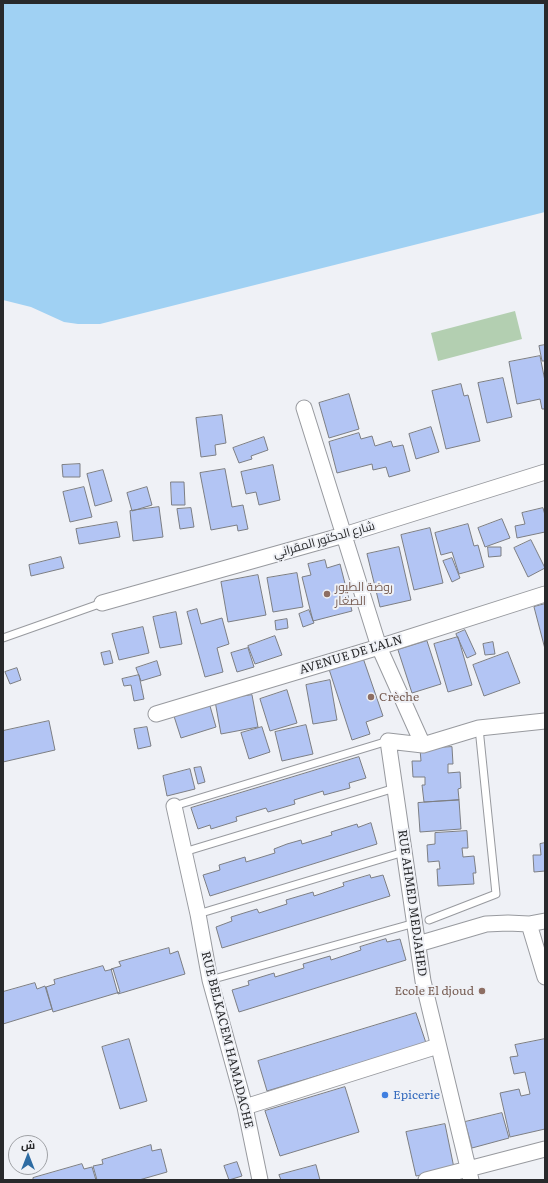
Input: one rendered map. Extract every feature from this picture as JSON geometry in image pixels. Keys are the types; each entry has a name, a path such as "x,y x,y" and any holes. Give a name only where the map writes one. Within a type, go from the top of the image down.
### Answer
{"street":[{"path":"304,408 379,647 423,745"},
{"name":"شارع الدكتور المقراني","path":"102,603 344,535 545,472"},
{"name":"AVENUE DE L'ALN","path":"156,714 379,647 545,594"},
{"path":"388,741 423,745 479,728 545,721"},
{"name":"RUE AHMED MEDJAHED","path":"388,741 404,852 422,922 418,944 423,981 470,1174"},
{"name":"RUE BELKACEM HAMADACHE","path":"174,806 198,914 210,980 245,1107 260,1180"},
{"path":"418,944 486,924 529,924 545,921"},
{"path":"529,924 545,977"},
{"path":"245,1107 438,1046"},
{"path":"426,1180 470,1174 545,1149"}],"lane":[{"path":"3,638 102,603"},
{"path":"210,980 422,922 496,894 479,728"},
{"path":"174,806 388,741"},
{"path":"184,852 395,788"},
{"path":"198,914 404,852"}],"green space":[{"path":"515,311 522,339 438,361 431,333"}],"water":[{"path":"3,3 545,3 545,212 100,324 78,324 64,322 31,307 3,300"}],"building":[{"path":"545,345 545,361 542,361 539,346"},
{"path":"540,356 545,381 545,409 542,409 540,399 517,404 509,362"},
{"path":"503,378 512,417 487,423 478,383"},
{"path":"461,384 464,396 468,395 480,441 446,449 432,391"},
{"path":"349,394 359,429 329,438 319,403"},
{"path":"222,415 226,443 215,445 216,455 201,457 196,418"},
{"path":"431,427 439,452 416,459 409,434"},
{"path":"359,433 361,439 372,436 375,446 391,441 393,447 403,445 410,471 389,477 386,467 373,470 372,464 337,473 329,442"},
{"path":"264,437 268,450 251,456 252,459 239,463 233,448"},
{"path":"80,464 80,477 63,477 62,465"},
{"path":"273,465 280,500 259,505 256,492 246,494 241,472"},
{"path":"225,469 232,507 243,505 248,529 238,531 237,525 211,530 200,473"},
{"path":"103,470 112,501 95,506 87,474"},
{"path":"171,482 184,482 185,505 172,505"},
{"path":"84,487 92,517 70,522 63,492"},
{"path":"147,487 152,505 132,511 127,493"},
{"path":"159,507 163,537 133,541 130,511"},
{"path":"191,508 194,527 180,529 177,509"},
{"path":"543,508 545,515 545,532 517,538 515,526 525,524 522,513"},
{"path":"502,519 510,538 485,547 478,528"},
{"path":"117,522 120,537 79,544 76,529"},
{"path":"468,524 474,546 478,545 484,567 459,574 452,552 441,555 435,533"},
{"path":"430,528 443,583 414,590 401,535"},
{"path":"531,540 545,568 528,577 514,548"},
{"path":"399,547 411,600 380,607 367,554"},
{"path":"488,547 501,547 501,556 489,557"},
{"path":"61,557 64,568 31,576 29,565"},
{"path":"452,558 460,578 452,582 443,561"},
{"name":"روضة الطيور الصغار","path":"325,560 327,568 340,564 352,611 313,621 302,577 311,575 308,564"},
{"path":"297,573 303,607 273,612 267,578"},
{"path":"258,575 266,615 228,622 221,582"},
{"path":"545,604 545,649 534,607"},
{"path":"197,609 201,624 222,618 229,644 217,648 223,672 205,677 187,612"},
{"path":"309,610 314,623 303,627 299,614"},
{"path":"176,612 182,644 160,648 153,617"},
{"path":"287,619 288,628 276,630 275,621"},
{"path":"143,627 149,653 119,660 112,634"},
{"path":"465,630 476,654 467,658 456,634"},
{"path":"275,636 282,655 255,664 248,646"},
{"path":"458,637 472,685 448,692 434,644"},
{"path":"427,641 441,684 412,693 398,650"},
{"path":"493,642 495,654 485,655 483,644"},
{"path":"248,648 254,667 237,672 231,653"},
{"path":"110,651 113,663 104,665 101,653"},
{"path":"508,652 520,683 484,696 473,665"},
{"path":"362,655 383,716 366,722 370,734 352,740 328,666"},
{"path":"157,661 161,675 141,681 136,668"},
{"path":"17,668 21,680 10,684 5,672"},
{"path":"139,675 144,699 134,701 131,685 124,686 122,679"},
{"path":"330,680 337,720 313,724 306,685"},
{"path":"287,690 297,723 270,731 260,699"},
{"path":"252,695 258,727 221,734 215,701"},
{"path":"208,699 216,727 181,738 172,710"},
{"path":"49,721 55,750 3,762 3,731"},
{"path":"306,725 313,754 282,761 275,732"},
{"path":"147,727 151,746 138,749 134,729"},
{"path":"262,727 270,752 249,759 241,733"},
{"path":"452,747 453,764 448,764 448,773 460,772 461,788 458,789 459,800 424,802 422,785 425,785 425,777 413,777 412,761 421,761 420,749"},
{"path":"359,757 366,778 349,783 350,788 324,795 323,791 294,800 295,804 268,812 266,808 236,817 237,821 211,829 210,825 198,829 191,808"},
{"path":"201,767 205,782 198,784 194,768"},
{"path":"190,769 195,789 167,796 163,776"},
{"path":"459,800 461,829 420,832 418,803"},
{"path":"371,823 377,844 210,896 203,875 220,870 219,865 245,857 246,862 275,853 274,849 287,844 301,840 302,844 332,835 331,832 357,824 358,827"},
{"path":"467,831 468,848 462,848 463,857 474,856 476,873 473,873 474,884 438,886 437,869 440,869 439,861 428,862 427,845 435,844 435,833"},
{"path":"545,843 545,871 534,872 533,855 541,855 540,844"},
{"path":"370,875 371,878 383,875 390,896 222,948 216,927 232,921 231,917 257,909 259,913 287,904 286,900 313,892 314,896 344,886 343,883"},
{"path":"386,939 387,942 400,939 406,960 239,1012 232,990 249,985 248,981 274,973 275,977 304,968 303,964 330,956 331,960 361,950 360,947"},
{"path":"169,948 170,954 178,951 185,974 118,994 111,969 121,966 119,962"},
{"path":"103,966 105,971 113,969 120,992 53,1012 46,987 55,984 54,980"},
{"path":"35,983 37,989 45,986 52,1009 3,1024 3,992"},
{"path":"416,1013 426,1043 267,1091 258,1061"},
{"path":"129,1039 147,1101 120,1109 102,1047"},
{"path":"545,1039 545,1129 510,1137 500,1093 519,1089 521,1096 530,1094 525,1072 514,1074 510,1057 518,1056 515,1045"},
{"path":"345,1087 359,1132 280,1156 265,1111"},
{"path":"502,1113 509,1138 472,1148 465,1122"},
{"path":"445,1124 454,1168 416,1176 406,1132"},
{"path":"151,1145 152,1151 161,1149 167,1172 139,1180 97,1180 93,1166 103,1164 102,1160"},
{"path":"237,1162 242,1176 229,1180 224,1166"},
{"path":"82,1164 84,1169 92,1167 96,1180 33,1180 33,1178 48,1175 48,1174"},
{"path":"316,1165 320,1180 281,1180 279,1175"}],"place":[{"name":"روضة الطيور الصغار","path":"327,594"},
{"name":"Crèche","path":"371,697"},
{"name":"Ecole El djoud","path":"482,991"},
{"name":"Epicerie","path":"385,1095"}]}
